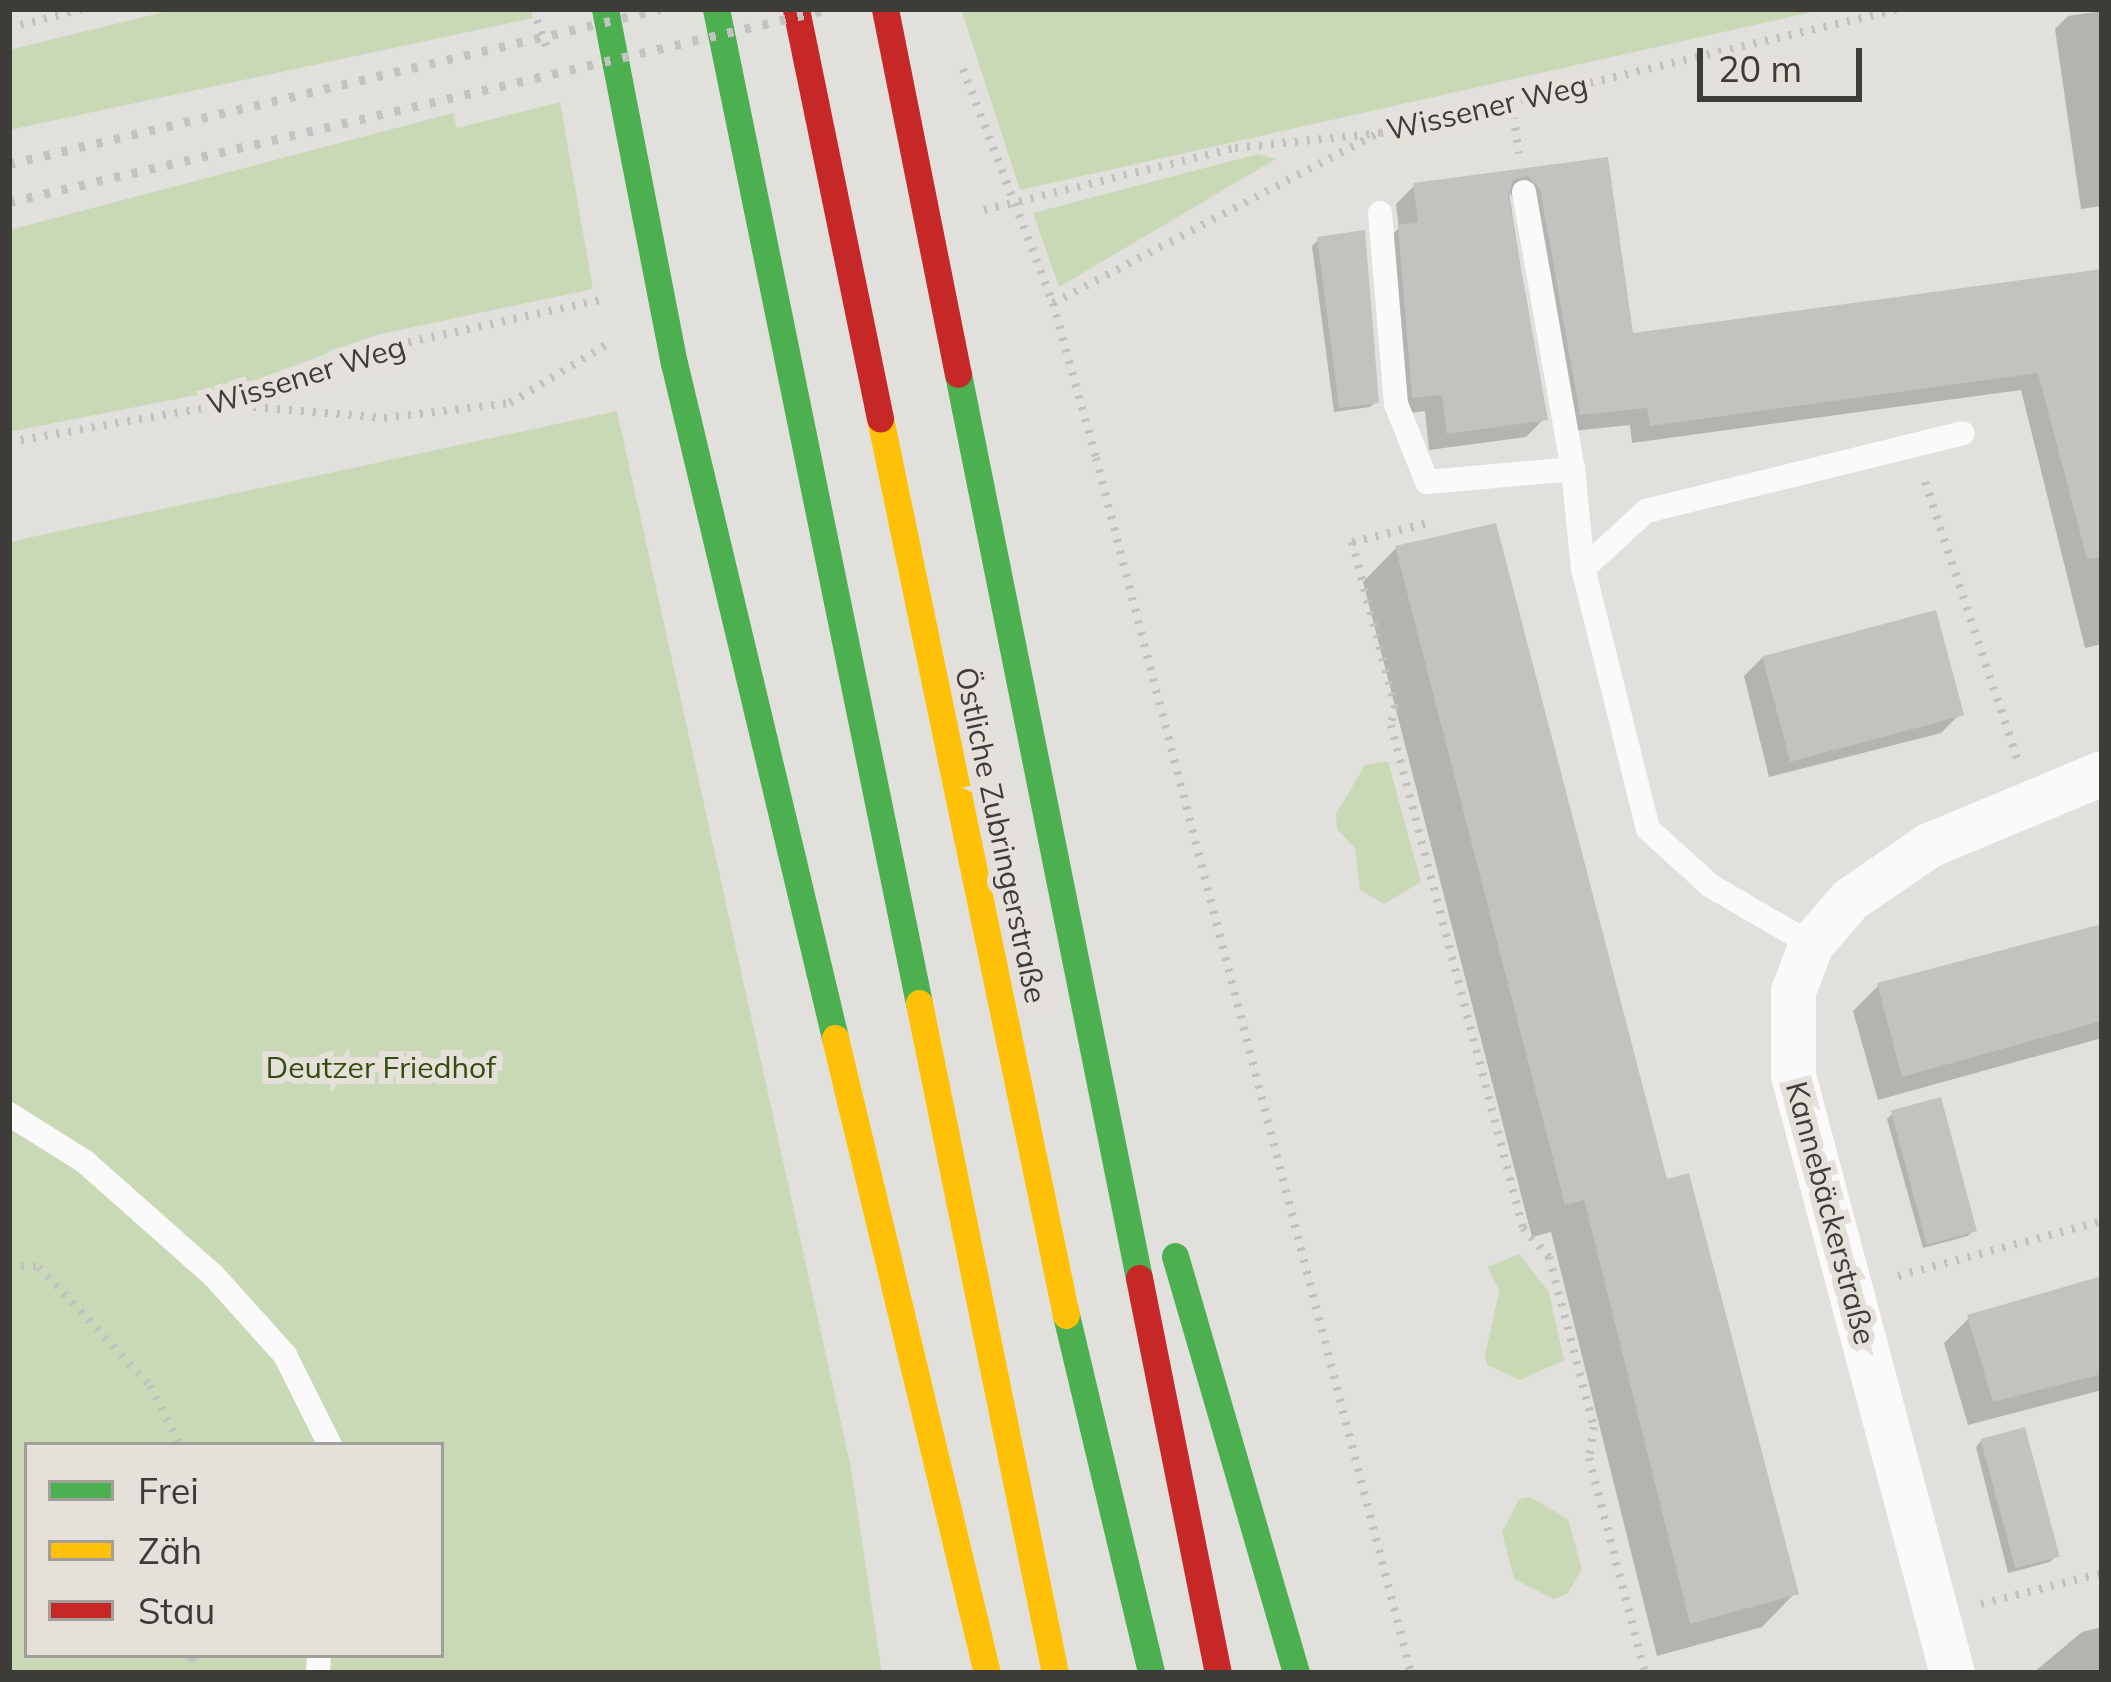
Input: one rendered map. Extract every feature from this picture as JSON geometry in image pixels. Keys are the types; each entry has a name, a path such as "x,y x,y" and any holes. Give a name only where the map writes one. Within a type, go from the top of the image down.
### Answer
{"highway":[{"path":"604,9 680,386 893,1299 987,1673"},
{"path":"716,9 1055,1673"},
{"name":"Östliche Zubringerstraße","path":"796,9 1100,1480 1151,1673"},
{"path":"885,9 1064,884 1218,1673"},
{"path":"1064,884 1144,1151"},
{"path":"1164,1217 1296,1673"},
{"path":"893,1299 945,1626"}],"street":[{"name":"Kannebäckerstraße","path":"1952,1673 1793,1075 1793,992 1811,944 1850,899 1929,845 2102,773"}],"lane":[{"path":"1524,192 1573,469 1583,569 1648,829 1711,886 1811,944"},
{"path":"1380,213 1396,404 1427,482 1573,469"},
{"path":"1583,569 1646,511 1963,433"},
{"path":"9,1114 84,1162 213,1275 285,1355 328,1442"}],"path":[{"path":"9,28 82,9"},
{"path":"533,9 554,68"},
{"name":"Wissener Weg","path":"1073,188 1235,148 1380,133 1899,9"},
{"path":"954,45 1053,303 1411,1673"},
{"path":"1512,103 1524,192"},
{"path":"1053,303 1380,133"},
{"path":"222,404 384,418 510,403 610,344 599,279"},
{"name":"Wissener Weg","path":"9,442 222,404 374,350 532,317"},
{"path":"1913,446 2032,801"},
{"path":"1441,520 1352,542 1395,706 1391,725 1523,1228 1549,1257 1594,1427 1589,1458 1646,1673"},
{"path":"1850,1289 2102,1220"},
{"path":"9,1265 39,1267 150,1386 179,1442"},
{"path":"1937,1615 2102,1573"}],"green space":[{"path":"176,9 529,9 533,18 9,130 9,50"},
{"path":"961,9 1826,9 1020,190"},
{"path":"560,102 593,289 376,335 237,387 9,432 9,230 453,113 457,128"},
{"path":"1258,154 1276,159 1059,287 1033,213"},
{"name":"Deutzer Friedhof","path":"617,411 851,1468 882,1673 9,1673 9,542"},
{"path":"1388,761 1421,882 1384,904 1360,890 1355,848 1337,829 1336,814 1365,765"},
{"path":"1519,1254 1549,1292 1564,1360 1520,1380 1487,1365 1485,1356 1499,1291 1488,1267"},
{"path":"1530,1497 1568,1519 1582,1569 1567,1594 1554,1599 1514,1579 1502,1532 1519,1499"}],"building":[{"path":"1608,157 1633,333 2102,269 2102,557 2087,559 2038,373 1650,426 1647,408 1580,415 1540,189 1528,176 1513,180 1508,195 1548,420 1447,434 1442,395 1412,398 1398,225 1418,222 1413,183"},
{"path":"1365,230 1379,403 1339,408 1317,237"},
{"path":"1496,523 1667,1179 1689,1173 1799,1594 1690,1624 1584,1200 1565,1205 1395,546"},
{"path":"1936,610 1964,715 1790,762 1762,657"},
{"path":"2102,924 2102,1021 1902,1077 1877,983"},
{"path":"1941,1097 1977,1231 1927,1245 1891,1110"},
{"path":"2102,1276 2102,1374 1993,1402 1967,1315"},
{"path":"2025,1427 2060,1556 2015,1568 1981,1439"}],"railway":[{"path":"9,164 660,9"},
{"path":"9,202 828,9"}],"traffic: fast":[{"path":"605,9 674,363 835,1038"},
{"path":"716,9 919,1003"},
{"path":"958,374 1139,1278"},
{"path":"1175,1256 1296,1673"},
{"path":"1066,1315 1151,1673"}],"traffic: slow":[{"path":"880,418 1066,1315"},
{"path":"919,1003 1055,1673"},
{"path":"835,1038 987,1673"}],"traffic: jam":[{"path":"796,9 880,418"},
{"path":"885,9 958,374"},
{"path":"1139,1278 1218,1673"}]}
